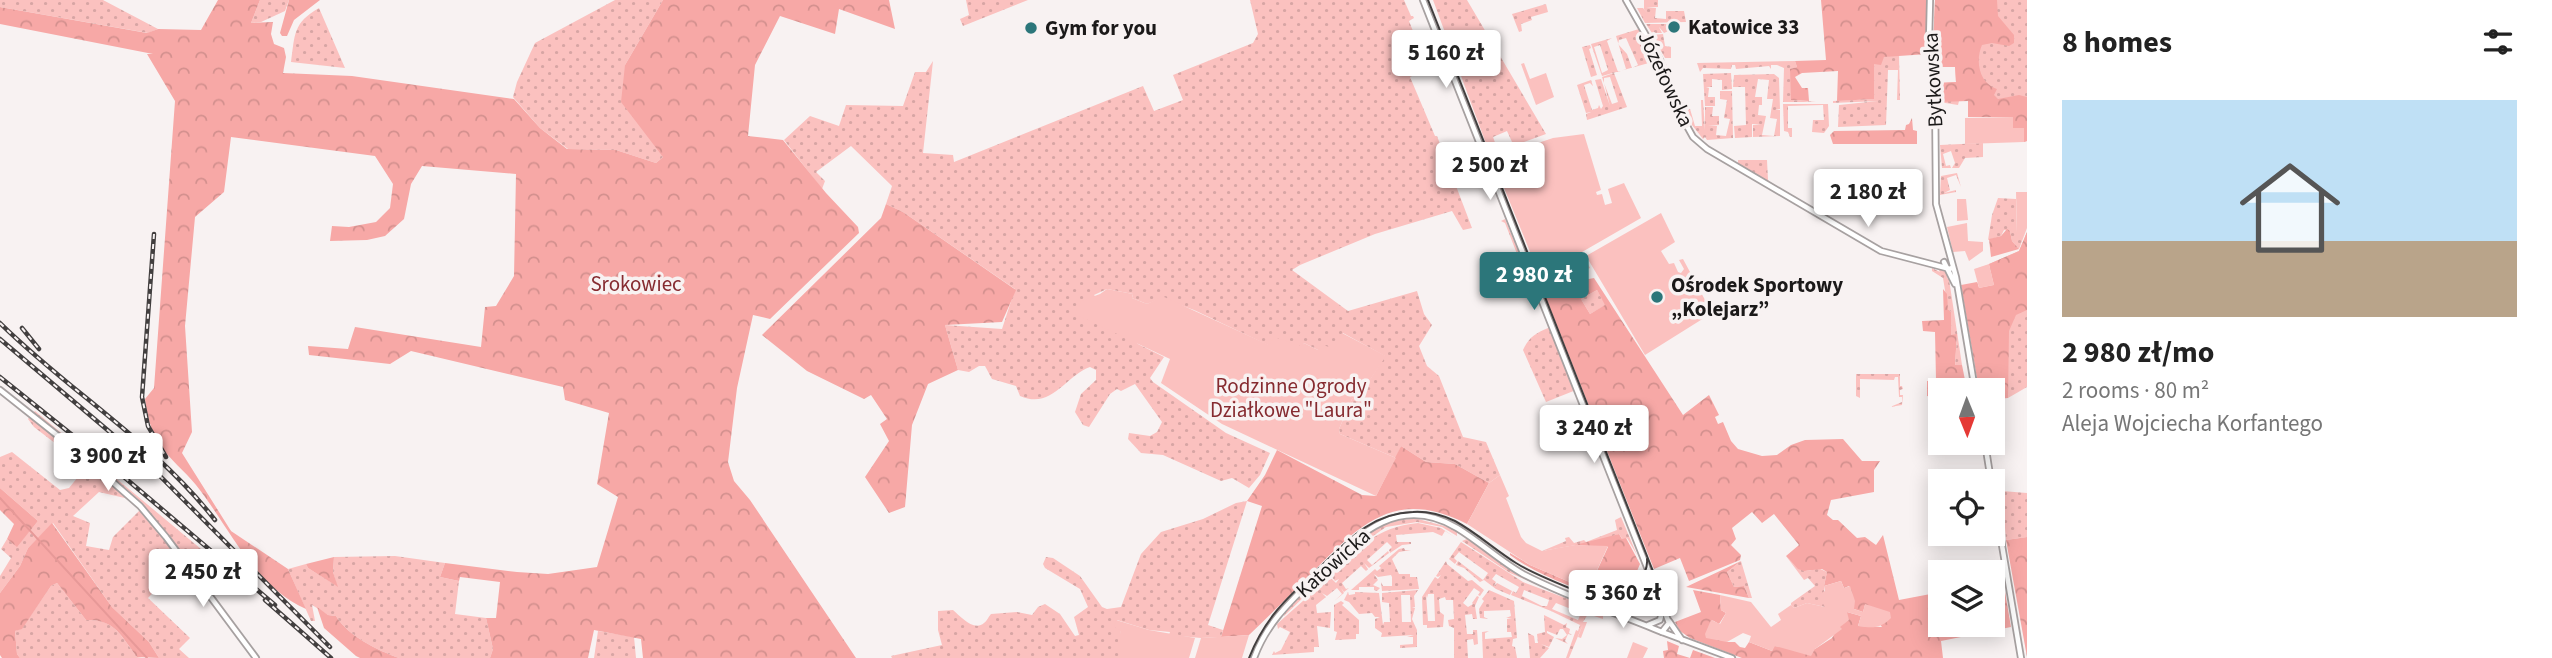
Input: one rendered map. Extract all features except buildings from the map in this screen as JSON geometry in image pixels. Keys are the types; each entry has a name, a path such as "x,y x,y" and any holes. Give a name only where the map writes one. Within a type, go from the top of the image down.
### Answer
{"street":[{"path":"1423,0 1669,621 1682,640"},
{"name":"Józefowska","path":"1626,0 1660,60 1688,128 1705,148 1881,251 1936,265 1951,266"},
{"name":"Bytkowska","path":"1930,0 1930,47 1935,88 1936,204 1956,285 1973,378"},
{"name":"Bytkowska","path":"1944,261 1947,255 1946,243"},
{"path":"1936,265 1949,260 1951,266"},
{"path":"0,390 82,455 140,506 256,658"},
{"name":"Katowicka","path":"1254,658 1263,637 1278,614 1370,527 1397,517 1430,518 1452,525 1529,577 1661,632 1732,658"},
{"path":"2002,546 2021,658"},
{"path":"1661,632 1660,620 1664,607"},
{"path":"1647,626 1660,620"},
{"path":"1661,632 1669,621"}],"green space":[{"path":"0,0 103,0 158,29 148,33 0,7"},
{"name":"Srokowiec","path":"218,0 260,0 251,23 273,22 271,34 274,44 284,48 286,57 283,73 352,76 514,99 540,128 567,149 616,150 656,163 663,157 621,102 625,65 663,0 889,0 895,29 839,9 835,34 780,16 755,65 748,136 783,140 858,227 859,233 770,319 753,315 737,388 728,462 734,481 750,500 856,658 643,658 641,639 594,630 588,658 490,658 493,649 486,618 496,618 500,582 460,577 459,581 440,577 445,563 548,574 597,567 618,497 597,484 609,413 565,400 563,387 411,351 390,364 309,355 308,346 348,349 355,327 481,347 485,307 496,306 514,276 516,174 422,166 411,184 404,219 385,236 367,240 330,241 332,226 349,227 376,222 390,208 393,184 375,156 231,137 224,192 195,217 185,326 192,432 182,453 231,531 288,569 306,609 288,599 257,571 196,485 160,445 147,411 145,399 154,388 175,101 147,54 153,54 0,24 0,7 147,33 158,29 201,30"},
{"path":"260,0 289,0 285,11 261,22 251,23"},
{"path":"289,0 320,0 294,20 287,36 282,36 280,33"},
{"path":"615,0 663,0 625,65 663,157 656,163 616,150 568,149 540,128 513,97 535,43"},
{"path":"966,0 1028,0 963,26 960,19 969,15"},
{"path":"1250,0 1404,0 1414,18 1409,21 1428,69 1410,77 1437,136 1472,228 1463,230 1452,211 1375,234 1292,270 1348,311 1417,291 1424,314 1432,325 1419,346 1427,366 1439,376 1463,437 1486,442 1500,475 1489,483 1455,464 1426,462 1401,446 1396,458 1340,434 1339,429 1352,399 1362,392 1385,356 1343,333 1335,349 1318,350 1304,343 1303,346 1270,346 1194,310 1161,298 1147,304 1132,298 1133,294 1107,289 1094,295 1138,344 1164,357 1150,378 1153,382 1226,433 1270,453 1260,475 1249,488 1232,478 1221,481 1163,455 1141,453 1128,439 1129,433 1150,436 1157,432 1162,422 1135,384 1110,394 1089,427 1083,425 1075,412 1081,394 1096,380 1096,370 1090,367 1041,399 1020,396 1016,386 992,379 985,366 979,366 969,372 958,370 945,325 1002,329 1015,289 903,212 886,204 892,186 851,146 816,172 825,181 822,189 784,140 810,116 839,126 846,105 903,106 915,72 926,72 933,61 923,153 953,155 954,162 1143,86 1154,111 1183,100 1173,75 1253,43 1258,34"},
{"path":"1433,0 1467,0 1546,134 1510,147 1512,142 1507,131 1493,137 1497,148 1501,150 1492,154"},
{"path":"1644,0 1658,0 1658,7 1646,7 1656,8 1655,18 1666,19 1666,11 1684,11 1686,22 1645,23 1637,8 1643,8 1648,14 1644,9"},
{"path":"1821,0 1928,0 1928,54 1884,57 1881,65 1874,64 1874,99 1837,101 1838,71 1802,73 1795,77 1802,88 1808,88 1809,101 1791,100 1790,69 1797,67 1795,61 1826,60"},
{"path":"1935,0 2027,0 2027,141 2024,142 2024,128 2013,128 2012,117 1968,117 1968,101 1959,101 1958,105 1939,102 1938,83 1956,82 1955,67 1936,67 1933,47"},
{"path":"1935,0 1997,0 1998,16 2014,35 2014,43 2009,46 1992,43 1982,45 1980,71 1986,82 1997,89 1994,95 1998,99 2019,95 2027,97 2027,141 2024,142 2024,128 2013,128 2012,117 1968,117 1968,101 1939,102 1938,83 1956,82 1955,67 1936,67 1933,47"},
{"path":"1546,4 1548,12 1531,17 1532,20 1521,24 1522,31 1519,32 1512,14"},
{"path":"319,8 345,68 291,62 300,24"},
{"path":"1646,24 1669,24 1671,30 1664,33 1659,27 1662,33 1652,33"},
{"path":"1639,29 1656,61 1633,67 1638,65 1626,38 1618,43 1616,36"},
{"path":"1663,34 1665,46 1671,47 1671,58 1665,58 1652,35"},
{"path":"1612,38 1607,41 1618,72 1602,76 1591,44","holes":["1600,45 1608,70 1602,73 1594,47"]},
{"path":"1590,45 1597,75 1591,77 1582,47"},
{"path":"1619,45 1627,54 1632,68 1623,70 1626,69"},
{"path":"1899,54 1900,100 1897,100 1898,70 1888,70 1886,125 1838,127 1839,105 1878,101 1833,101 1873,99 1873,64 1884,57"},
{"path":"1795,61 1797,67 1791,69 1792,100 1816,102 1783,102 1784,68 1777,65 1771,65 1771,69 1769,66 1736,69 1735,65 1732,65 1731,69 1703,68 1700,72 1697,63"},
{"path":"1524,63 1530,79 1546,73 1554,97 1536,105 1521,64"},
{"path":"1614,73 1627,107 1587,120 1586,114 1591,112 1586,113 1577,85 1591,80 1593,86 1590,83 1584,85 1592,110 1599,105 1601,109 1603,106 1595,80 1601,79 1610,106 1602,77","holes":["1610,77 1618,102 1612,104 1604,78"]},
{"path":"1731,73 1732,89 1722,90 1722,80 1712,79 1712,87 1706,87 1709,88 1708,97 1715,97 1715,106 1705,106 1703,74"},
{"path":"1774,74 1779,78 1780,109 1775,109 1780,110 1780,136 1753,137 1753,125 1761,124 1752,124 1752,137 1735,138 1734,126 1746,125 1745,87 1733,87 1734,75","holes":["1758,79 1769,80 1767,99 1773,99 1770,118 1777,119 1774,136 1762,135 1766,116 1758,115 1762,97 1755,97"]},
{"path":"1720,91 1732,91 1733,138 1703,139 1692,125 1682,102 1688,102 1695,126 1702,126 1703,100 1705,130 1705,107 1713,107 1712,116 1719,116 1719,125 1708,126 1717,126 1716,135 1726,136 1730,119 1724,118 1727,100 1720,99"},
{"path":"1783,104 1828,104 1829,126 1824,133 1812,132 1813,120 1824,120 1823,105 1788,106 1788,128 1792,128 1790,137 1788,132 1784,131"},
{"path":"2013,117 2013,128 2024,128 2024,142 1965,144 1965,118"},
{"path":"1912,118 1913,130 1917,131 1917,144 1833,144 1830,135 1834,131 1905,130"},
{"path":"1584,134 1601,190 1596,192 1597,195 1602,194 1605,205 1612,203 1608,189 1624,183 1641,218 1582,252 1590,268 1544,286 1500,178 1536,164 1526,147 1553,138"},
{"path":"1983,143 1983,157 1965,158 1959,168 1952,168 1955,163 1951,151 1943,154 1946,166 1950,165 1951,168 1942,168 1940,145"},
{"path":"1738,160 1767,160 1768,180 1776,188 1738,165"},
{"path":"1957,173 1961,187 1956,175 1947,178 1950,190 1944,193 1956,192 1940,195 1941,176"},
{"path":"2016,192 2027,192 2027,228 2023,228 2023,233 2017,234"},
{"path":"1998,198 2016,199 2017,233 2027,228 2019,249 2012,241 2010,231 2004,230 2001,236 1988,240"},
{"path":"1957,199 1966,199 1968,220 1957,221"},
{"path":"886,204 903,212 1016,290 1002,322 945,325 958,370 928,384 912,425 905,507 889,513 865,477 889,441 880,424 887,419 871,395 864,399 807,371 762,335 881,218"},
{"name":"Ośrodek Sportowy „Kolejarz”","path":"1661,213 1675,242 1661,251 1669,264 1674,263 1681,273 1684,269 1679,260 1683,259 1712,313 1645,355 1586,256"},
{"path":"1505,219 1527,272 1524,274 1522,270 1511,274 1510,272 1519,259 1505,223 1501,221"},
{"path":"1967,223 1968,241 1983,242 1983,251 1969,261 1965,251 1953,252 1947,227"},
{"path":"2007,229 2019,249 1991,257 1989,239 2001,236"},
{"path":"2027,232 2027,387 2006,398 2006,378 1979,378 1977,282 1979,288 1994,285 1989,264 2019,251"},
{"path":"2027,232 2027,310 2016,315 2009,331 2006,398 2006,378 1977,378 1961,285 1977,282 1979,288 1994,285 1989,264 2019,251"},
{"path":"1989,264 1994,285 1979,288 1974,269"},
{"path":"1937,267 1945,269 1949,279 1962,365 1955,366 1957,335 1951,335 1951,312 1948,309 1943,278 1932,271 1932,268 1940,272"},
{"path":"1581,278 1594,278 1683,415 1709,395 1719,415 1715,417 1718,424 1723,422 1731,441 1738,449 1762,456 1777,455 1791,445 1805,440 1843,439 1862,461 1880,461 1874,470 1874,492 1831,500 1827,515 1838,520 1857,538 1865,537 1876,545 1883,535 1899,600 1928,594 1928,637 1961,637 1941,641 1943,658 1742,658 1690,638 1680,631 1675,622 1701,612 1693,590 1720,595 1721,610 1726,613 1719,624 1712,620 1727,642 1735,642 1745,648 1749,642 1772,651 1774,646 1815,649 1832,638 1847,612 1861,616 1858,626 1882,627 1865,605 1863,612 1854,609 1849,586 1844,588 1841,581 1824,586 1827,572 1822,569 1798,569 1786,556 1799,545 1774,514 1762,523 1752,512 1732,528 1736,539 1731,545 1741,555 1740,560 1689,581 1680,558 1654,569 1546,298 1549,297 1548,291","holes":["1597,290 1605,305 1590,314 1581,299"]},
{"name":"Rodzinne Ogrody Działkowe \"Laura\"","path":"1107,289 1133,294 1132,298 1147,304 1162,296 1269,345 1274,337 1302,346 1304,343 1318,350 1321,344 1334,349 1342,333 1386,356 1362,392 1352,399 1339,429 1340,434 1396,458 1376,496 1222,424 1161,383 1170,359 1075,314 1081,301"},
{"path":"1943,289 1947,294 1948,309 1951,312 1951,335 1957,334 1955,365 1962,365 1965,378 1936,378 1935,332 1923,331 1922,321 1944,320"},
{"path":"1597,290 1606,305 1590,314 1581,299"},
{"path":"1551,328 1576,390 1546,402 1523,350 1533,336"},
{"path":"1856,374 1900,374 1900,386 1903,389 1900,390 1900,395 1903,395 1902,405 1890,407 1902,402 1902,397 1899,397 1898,377 1894,380 1860,379 1860,398 1856,396"},
{"path":"35,411 201,549 188,562 134,497 33,413"},
{"path":"30,416 129,499 99,492 73,516 90,523 86,546 109,550 113,537 140,510 134,504 138,507 188,570 181,563 148,598 190,638 179,649 189,658 159,658 149,642 112,607 53,523 28,548 20,566 0,593 0,576 11,558 1,549 7,539 17,546 38,521 0,488 0,457 12,452 60,490 69,488 86,467 34,427 28,419"},
{"path":"1401,446 1426,462 1455,464 1489,483 1467,524 1420,509 1400,510 1382,516 1365,525 1331,553 1249,635 1221,637 1262,506 1247,501 1265,475 1277,450 1362,495 1376,496"},
{"path":"1500,475 1509,496 1506,498 1521,537 1526,543 1542,551 1575,545 1608,546 1588,590 1530,565 1467,524 1489,483"},
{"path":"0,488 38,521 17,547 7,539 14,524 0,510"},
{"path":"2005,491 2027,493 2027,537 2006,540"},
{"path":"1247,501 1208,625 1223,630 1221,637 1169,635 1170,632 1149,630 1117,620 1121,630 1119,658 891,656 942,645 938,630 938,611 953,610 976,626 984,623 991,614 1017,612 1032,615 1038,607 1045,604 1060,614 1075,636 1079,635 1074,617 1088,607 1080,589 1045,568 1043,564 1046,557 1053,558 1080,576 1102,607 1121,607 1141,554 1161,532"},
{"path":"1621,517 1637,555 1627,538 1623,540 1619,534 1599,541 1542,551 1566,541 1565,538 1569,537 1574,543 1584,540 1586,542 1617,530 1615,520"},
{"path":"1418,519 1457,531 1457,536 1442,527 1417,522 1386,527 1353,550 1284,616 1283,613 1323,572 1380,526 1399,520"},
{"path":"52,523 112,607 149,642 159,658 137,657 111,626 96,620 86,620 57,583 51,586 22,629 15,631 17,654 20,658 2,658 0,593 20,566 28,548"},
{"path":"1418,523 1441,528 1456,538 1445,531 1442,536 1433,532 1396,535 1397,542 1411,544 1402,545 1390,553 1392,547 1387,542 1367,560 1372,565 1388,551 1389,553 1369,568 1364,563 1368,569 1366,571 1361,566 1342,583 1346,589 1349,588 1344,592 1341,588 1344,593 1334,601 1342,594 1337,588 1327,596 1322,593 1326,597 1316,605 1317,613 1331,612 1330,628 1317,626 1319,647 1314,647 1314,652 1272,655 1274,651 1275,653 1281,650 1290,632 1280,627 1278,629 1277,624 1330,577 1336,583 1339,579 1335,581 1331,576 1369,540 1390,529"},
{"path":"1619,534 1622,539 1626,538 1640,564 1630,588 1625,585 1622,591 1624,598 1611,602 1546,576 1510,555 1588,590 1608,547 1575,545"},
{"path":"2027,537 2027,657 2006,540"},
{"path":"1467,539 1519,574 1571,599 1510,573 1462,541"},
{"path":"1461,542 1523,582 1603,612 1603,619 1588,614 1583,622 1587,622 1581,638 1578,637 1583,624 1569,658 1566,658 1580,625 1511,595 1513,591 1516,593 1519,587 1496,574 1492,579 1496,582 1494,586 1497,583 1512,591 1510,595 1496,589 1484,580 1480,582 1464,568 1456,565 1458,561 1483,580 1488,573 1459,552 1454,558 1457,561 1455,564 1449,559","holes":["1524,590 1549,600 1547,606 1522,596","1556,603 1581,613 1578,620 1552,609"]},
{"path":"1399,549 1411,550 1399,552 1392,559 1399,574 1417,577 1419,589 1382,591 1381,582 1383,586 1392,586 1392,577 1378,577 1374,574 1378,580 1373,585 1380,588 1377,591 1374,587 1351,590 1375,569 1377,571 1381,568 1379,566"},
{"path":"395,556 445,563 440,577 459,581 455,614 486,618 493,649 490,658 399,658 364,642 336,616 328,615 312,605 315,621 311,621 288,569 306,564 308,568 337,586 333,572 334,557"},
{"path":"1786,556 1800,569 1808,571 1818,568 1827,572 1824,586 1825,607 1807,603 1794,608 1791,605 1815,586 1808,578 1804,580"},
{"path":"334,557 333,572 338,587 306,564"},
{"path":"1446,561 1468,581 1472,580 1484,590 1480,596 1480,592 1474,588 1463,603 1468,607 1479,597 1475,606 1477,619 1473,619 1472,614 1465,615 1467,634 1473,634 1473,630 1477,630 1478,644 1474,645 1473,639 1467,640 1468,658 1454,658 1454,628 1449,626 1448,620 1454,619 1453,600 1446,600 1445,597 1439,599 1440,612 1444,615 1443,627 1427,628 1427,625 1423,625 1422,597 1435,577 1438,579 1441,575 1436,576","holes":["1426,594 1427,598 1428,594 1434,594 1435,621 1428,621"]},
{"path":"1741,561 1752,598 1749,598 1744,586 1734,587 1727,572"},
{"path":"1741,561 1727,572 1734,587 1744,586 1749,598 1686,587"},
{"path":"1841,581 1844,588 1850,586 1855,601 1854,609 1863,612 1865,604 1890,612 1891,618 1876,627 1858,626 1861,616 1847,612 1849,620 1840,627 1842,629 1815,649 1811,656 1775,646 1772,651 1749,642 1751,636 1743,633 1727,642 1706,638 1711,620 1720,624 1726,613 1721,610 1720,595 1751,602 1771,627 1781,620 1778,614 1791,605 1794,608 1807,603 1825,607 1818,595 1825,591 1824,586"},
{"path":"57,583 86,620 110,625 137,657 142,658 20,658 17,654 15,631 22,628 51,586"},
{"path":"1418,590 1414,596 1415,607 1412,608 1415,608 1412,619 1417,630 1417,647 1400,648 1400,645 1413,644 1413,637 1407,637 1414,635 1381,637 1382,633 1375,628 1375,619 1380,617 1375,617 1372,613 1359,614 1344,600 1348,592 1349,595 1355,592 1379,593 1383,625 1384,622 1390,622 1389,603 1382,602 1382,593","holes":["1401,595 1410,595 1411,622 1402,622"]},
{"path":"1489,590 1514,601 1517,638 1513,639 1512,646 1515,647 1517,658 1483,658 1482,632 1489,631 1485,633 1485,639 1512,637 1511,632 1507,632 1507,619 1512,618 1506,618 1511,616 1510,610 1484,611 1484,617 1488,619 1480,618 1479,609 1484,601 1482,599"},
{"path":"2005,592 2011,627 2005,628"},
{"path":"1341,601 1359,620 1359,634 1356,634 1356,639 1335,640 1337,632 1334,631 1334,605"},
{"path":"317,607 328,615 336,616 364,642 399,658 356,656 324,628"},
{"path":"1544,615 1564,625 1567,623 1566,627 1572,635 1568,634 1565,641 1568,644 1555,638 1562,639 1567,635 1563,629 1560,629 1557,635 1547,631 1554,637 1549,647 1541,644 1549,648 1540,658 1530,658 1528,633 1534,636 1535,643 1538,643 1537,634 1545,632"},
{"path":"1116,620 1149,630 1195,638 1189,658 1119,658 1118,640 1121,631 1114,627"},
{"path":"598,631 634,637 636,658 594,658"},
{"path":"1249,635 1242,658 1195,658 1201,638"},
{"path":"1667,641 1679,646 1677,654 1690,658 1664,658 1663,651 1668,650"},
{"path":"1633,642 1648,648 1643,658 1627,658"},
{"path":"1693,650 1715,658 1690,658"}],"waterway":[{"path":"0,498 147,658"}],"tram line":[{"path":"1249,658 1262,631 1279,608 1341,547 1362,530 1385,517 1413,512 1435,514 1455,521 1526,568 1605,602 1650,614 1662,605 1660,589 1428,0"},
{"path":"1612,603 1625,599 1637,587 1645,572 1647,559"}],"railway":[{"path":"154,234 142,397 148,426 166,457"},
{"path":"0,323 166,466 215,520"},
{"path":"22,328 39,349"},
{"path":"0,339 150,466 330,647"},
{"path":"0,377 111,466 275,605"},
{"path":"265,600 331,658"}],"place":[{"name":"Katowice 33","path":"1674,27"},
{"name":"Gym for you","path":"1031,28"},
{"name":"Ośrodek Sportowy „Kolejarz”","path":"1657,297"}]}
